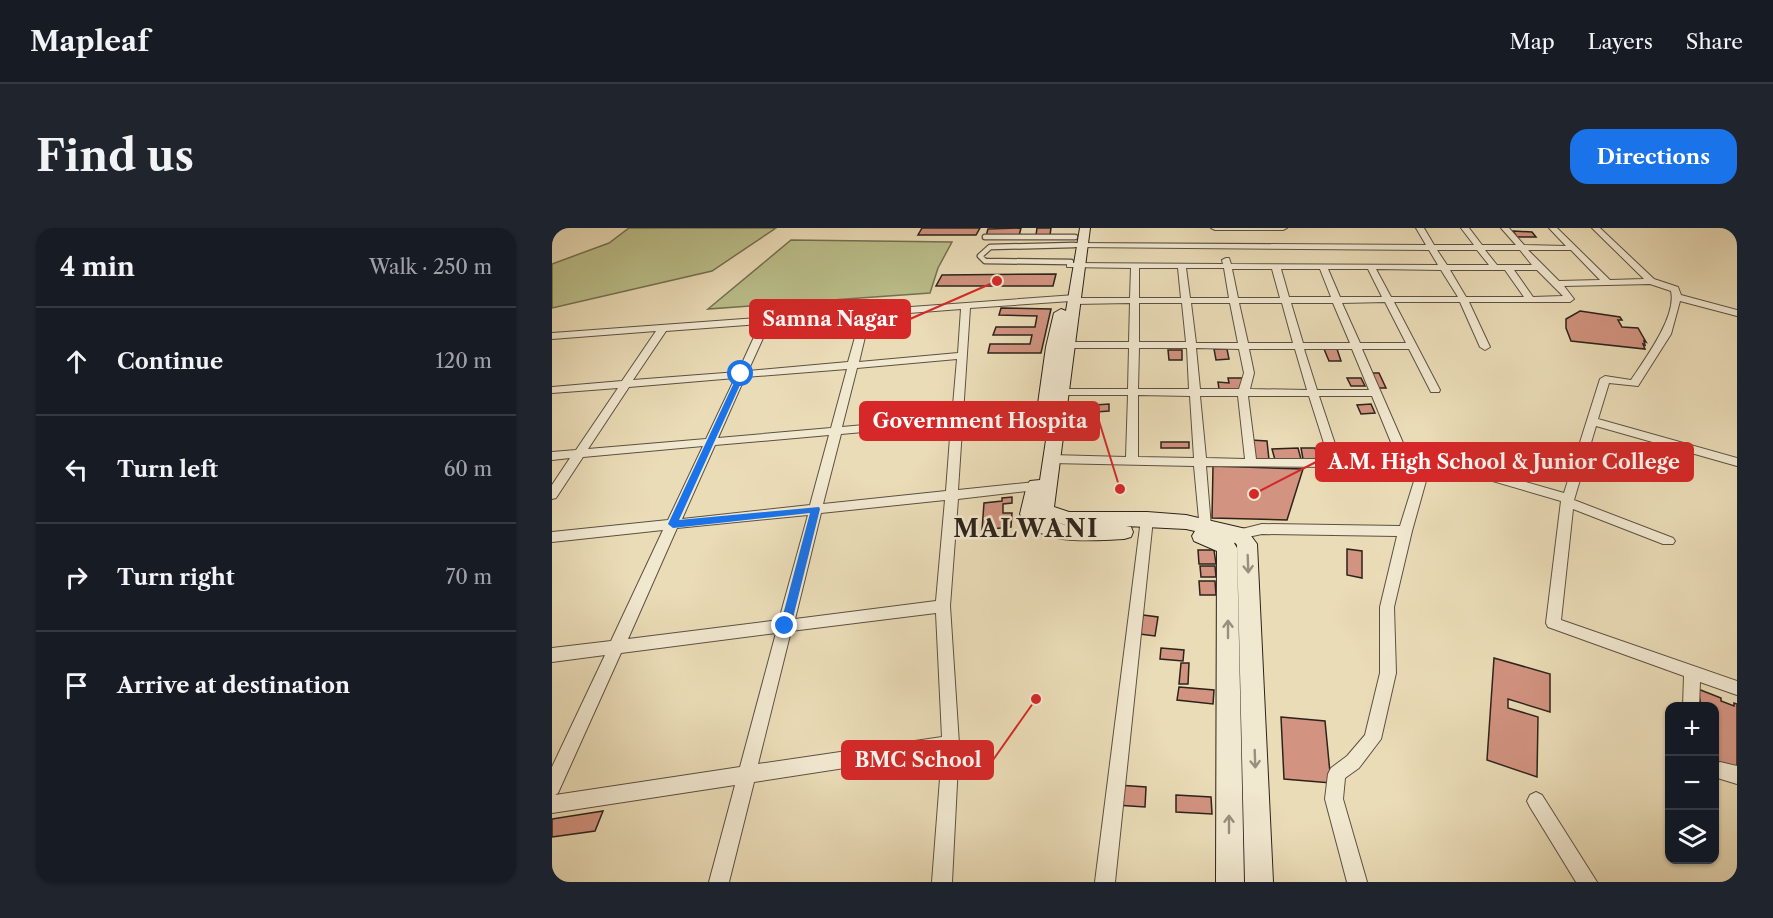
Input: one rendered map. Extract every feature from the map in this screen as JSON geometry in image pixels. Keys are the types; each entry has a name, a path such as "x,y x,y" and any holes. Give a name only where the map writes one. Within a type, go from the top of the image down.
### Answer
{"street":[{"path":"1215,228 1283,228"},
{"path":"1420,228 1464,300 1485,347"},
{"path":"1465,228 1495,268"},
{"path":"552,336 1071,299 1337,302 1570,299 1539,268 1505,228"},
{"path":"1553,228 1608,283"},
{"path":"1596,228 1652,281"},
{"path":"1223,246 1249,373 1243,394 1251,463"},
{"path":"1077,247 1572,248"},
{"path":"1077,247 1135,266 1539,268"},
{"path":"1077,247 1068,345 1052,459 1029,514 1043,526 1069,533 1186,522 1247,544 1259,882"},
{"path":"1132,460 1135,266"},
{"path":"1182,266 1191,346 1205,527"},
{"path":"1276,267 1312,394 1336,463"},
{"path":"1323,267 1401,452 1400,460"},
{"path":"1371,267 1435,390"},
{"path":"1508,268 1531,300"},
{"path":"1557,284 1652,281 1675,289 1677,297 1666,334 1634,384 1605,379 1568,501 1553,623 1692,676 1737,698"},
{"path":"1677,297 1737,313"},
{"path":"1042,485 1053,347 1071,299"},
{"path":"942,882 951,744 943,606 966,307"},
{"path":"719,882 866,314"},
{"path":"552,787 766,321"},
{"path":"552,495 662,329"},
{"path":"1068,345 1412,346"},
{"path":"552,390 962,356"},
{"path":"1061,392 1376,393"},
{"path":"552,456 957,420"},
{"path":"1592,421 1737,462"},
{"path":"1052,459 1336,463 1427,458 1568,501 1668,541"},
{"path":"1357,882 1334,799 1338,774 1353,762 1373,739 1388,673 1387,607 1405,531 1427,458"},
{"path":"552,537 1042,485"},
{"path":"1146,525 1212,539 1231,539 1262,529 1405,531"},
{"path":"1105,882 1146,525"},
{"path":"1230,882 1227,548 1231,539"},
{"path":"552,655 943,606"},
{"path":"1692,676 1737,688"},
{"path":"1692,676 1692,702"},
{"path":"552,804 951,744"},
{"path":"1536,801 1587,882"}],"lane":[{"path":"1032,237 1035,228"},
{"path":"985,237 1032,237 1077,247"},
{"path":"990,247 1077,247 985,261 980,256 990,247"}],"green space":[{"path":"629,228 776,228 712,271 552,308 552,264 609,243"},
{"path":"791,240 952,242 938,268 930,293 708,309"}],"building":[{"path":"922,228 980,228 976,235 918,235"},
{"path":"1021,228 1019,236 986,236 988,229"},
{"path":"1037,228 1051,228 1050,235 1036,235"},
{"path":"1513,231 1532,232 1536,237 1517,237"},
{"path":"1056,274 1053,286 936,286 942,275"},
{"path":"1001,308 1051,309 1041,353 988,353 990,344 1030,344 1032,335 993,335 996,327 1035,327 1037,316 999,315"},
{"path":"1580,311 1620,317 1622,320 1618,320 1622,327 1638,328 1646,342 1644,341 1645,345 1643,344 1645,349 1571,341 1566,328 1566,319"},
{"path":"1214,349 1227,349 1229,359 1216,360"},
{"path":"1324,349 1337,349 1341,361 1329,361"},
{"path":"1168,350 1182,350 1182,360 1169,360"},
{"path":"1370,373 1379,373 1386,388 1376,388"},
{"path":"1228,378 1244,378 1245,389 1219,389 1218,382 1229,383"},
{"path":"1347,378 1361,378 1365,386 1351,386"},
{"path":"1109,404 1109,411 1096,412 1095,405"},
{"path":"1371,404 1375,413 1361,414 1357,405"},
{"path":"1251,440 1267,441 1269,460 1254,460"},
{"path":"1161,442 1189,442 1189,448 1161,448"},
{"path":"1298,448 1301,459 1275,460 1272,449"},
{"path":"1301,448 1315,448 1318,459 1303,459"},
{"path":"1213,466 1303,469 1287,520 1212,518"},
{"path":"1012,497 1012,503 1003,504 1003,513 1012,513 1011,527 982,530 984,503 1002,501 1002,498"},
{"path":"1347,549 1362,551 1362,578 1347,575"},
{"path":"1198,550 1214,550 1216,564 1199,564"},
{"path":"1200,566 1215,566 1216,577 1201,577"},
{"path":"1199,581 1215,581 1216,595 1200,595"},
{"path":"1143,615 1158,617 1155,636 1140,634"},
{"path":"1161,648 1184,650 1183,661 1160,659"},
{"path":"1494,658 1550,674 1550,712 1508,699 1508,708 1538,717 1537,777 1487,760"},
{"path":"1181,663 1189,663 1188,684 1179,684"},
{"path":"1179,687 1214,690 1213,704 1177,700"},
{"path":"1698,689 1734,706 1734,703 1737,704 1737,772 1719,768 1719,702 1700,702"},
{"path":"1281,717 1325,721 1331,783 1284,779"},
{"path":"1118,785 1146,787 1145,807 1116,805"},
{"path":"1176,795 1211,797 1212,814 1176,812"},
{"path":"603,811 595,831 552,837 552,819"}],"place":[{"name":"Samna Nagar","path":"997,281"},
{"name":"Government Hospita","path":"1120,489"},
{"name":"A.M. High School & Junior College","path":"1254,494"},
{"name":"BMC School","path":"1036,699"}],"district":[{"name":"MALWANI","path":"1026,528"}],"route":[{"path":"741,374 673,524 815,509 785,626"}]}
